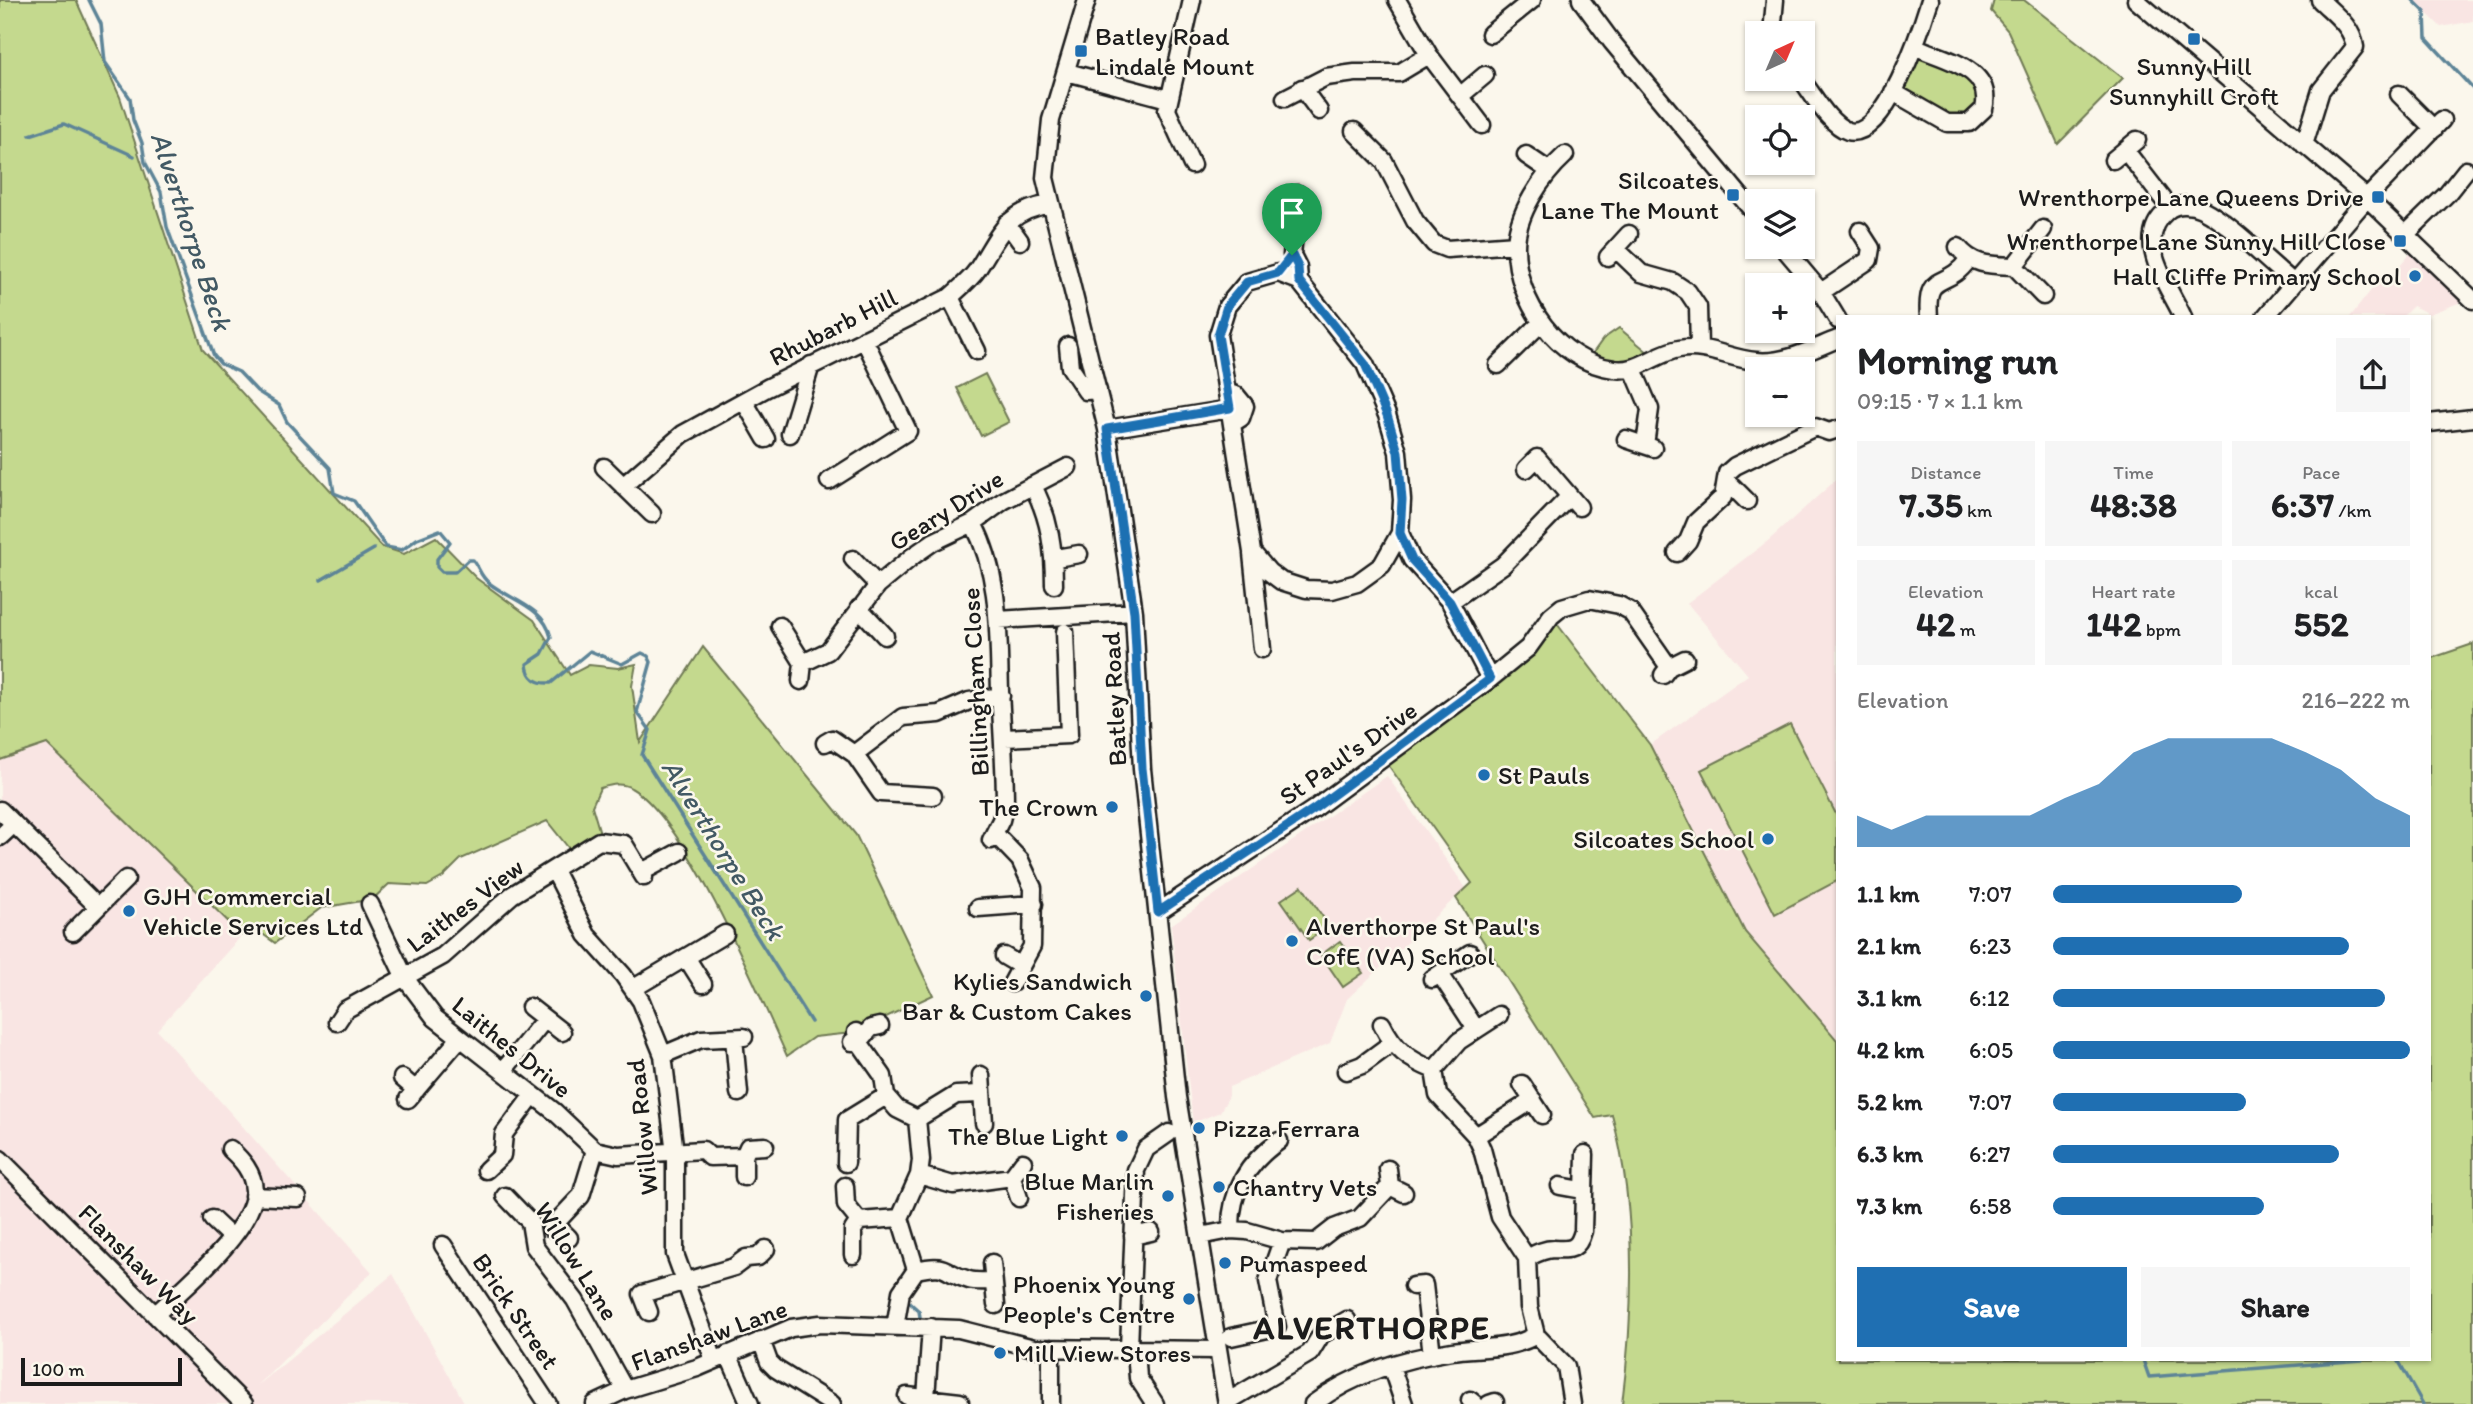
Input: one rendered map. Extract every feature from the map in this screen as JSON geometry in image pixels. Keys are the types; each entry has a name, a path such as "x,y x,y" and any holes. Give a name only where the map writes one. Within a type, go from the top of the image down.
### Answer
{"street":[{"name":"Batley Road","path":"1087,0 1051,120 1045,178 1107,429 1134,612 1142,768 1177,1097 1227,1403"},
{"path":"1192,0 1167,110 1194,168"},
{"path":"1416,0 1398,3 1429,54 1482,125"},
{"path":"1490,34 1532,0"},
{"path":"1581,0 1612,42 1745,202"},
{"path":"1773,21 1775,0"},
{"path":"1811,91 1840,127 1852,132 1867,128 1894,92 1916,47 1930,0"},
{"path":"2136,0 2367,198 2473,300"},
{"path":"2304,145 2321,90 2355,47 2353,35 2320,0"},
{"path":"1894,92 1947,123 1969,123 1984,109 1985,90 1974,72 1916,47"},
{"path":"1285,98 1302,88 1338,75 1399,73 1429,54"},
{"path":"1067,72 1168,99"},
{"path":"1460,96 1485,75"},
{"path":"1302,88 1319,111"},
{"path":"2267,315 2367,198 2438,124 2399,94"},
{"path":"1355,136 1379,164 1410,214 1434,244 1447,249 1516,244"},
{"path":"2125,150 2170,208"},
{"path":"1526,155 1548,170"},
{"path":"1565,155 1548,170 1535,189 1516,244 1523,278 1541,323 1567,352 1583,361 1615,370 1633,369 1677,349 1699,347 1755,361 1776,361 1836,340"},
{"path":"2406,234 2469,168"},
{"path":"1298,194 1292,255 1298,267 1299,281"},
{"name":"Rhubarb Hill","path":"623,486 683,434 811,365 950,297 970,278 1007,223 1020,212 1050,204"},
{"path":"2182,315 2151,245 2157,223 2170,208 2185,204 2209,213 2294,283"},
{"path":"1007,223 1020,241"},
{"path":"2014,265 2043,229"},
{"path":"1821,292 1869,260 1871,248 1860,230"},
{"path":"1629,234 1612,253 1641,273 1673,282 1688,292 1698,307 1699,347"},
{"path":"1930,315 1928,292 1932,285 1956,275 1963,253 1984,264 2014,265 2043,296"},
{"path":"1262,649 1263,576 1252,552 1218,335 1227,306 1247,282 1278,273 1292,255"},
{"path":"1793,259 1821,292 1836,317"},
{"path":"1263,576 1306,589 1332,590 1357,583 1382,565 1400,533 1402,500 1398,452 1387,415 1365,364 1299,281 1278,273"},
{"path":"950,297 977,351"},
{"path":"1500,356 1541,323"},
{"path":"830,481 908,431 864,339"},
{"path":"1068,346 1070,367 1086,391 1098,390"},
{"path":"790,434 811,365"},
{"path":"1626,439 1649,447 1650,410 1633,369"},
{"path":"744,401 766,439"},
{"path":"1107,429 1230,408"},
{"path":"2431,424 2473,418"},
{"path":"1724,475 1747,458 1815,426 1829,432 1836,430"},
{"path":"1450,602 1503,565 1574,502 1536,458 1526,469"},
{"path":"604,467 652,514"},
{"name":"Geary Drive","path":"803,663 828,651 878,585 933,542 973,523 1003,501 1068,467"},
{"path":"1724,475 1747,501"},
{"path":"1677,553 1688,541 1696,522 1723,497 1724,475"},
{"path":"1033,486 1043,506 1056,558 1054,585"},
{"name":"Billingham Close","path":"973,523 993,572 998,620 1005,738 1005,804 993,837 1020,860 1028,875 1034,904"},
{"path":"1400,533 1412,560 1450,602 1490,679"},
{"path":"1056,558 1079,554"},
{"path":"853,559 878,585"},
{"path":"1382,565 1412,560"},
{"name":"St Paul's Drive","path":"1158,912 1314,809 1490,679 1528,648 1551,616 1562,607 1589,599 1619,605 1630,611 1666,671 1685,659"},
{"path":"859,608 886,636"},
{"path":"998,620 1134,612"},
{"path":"780,626 803,663 801,681"},
{"path":"1005,738 1069,735 1065,632"},
{"path":"853,754 903,718 939,714 969,701 1001,695"},
{"path":"825,743 832,739 853,754 881,793 933,796"},
{"path":"909,779 911,796"},
{"path":"0,810 98,908"},
{"path":"0,837 13,824"},
{"name":"Laithes View","path":"339,1010 443,956 512,895 599,841 624,844 643,874 679,852"},
{"name":"Willow Road","path":"554,870 587,935 634,988 663,1055 675,1153 674,1254 683,1280 721,1357 751,1397"},
{"path":"73,932 126,879"},
{"name":"Laithes Drive","path":"370,904 405,978 435,1018 503,1071 595,1150"},
{"path":"978,908 1034,904 1032,946 1012,983"},
{"path":"634,988 725,933"},
{"path":"1470,953 1436,976 1476,1029"},
{"path":"1004,956 1021,966"},
{"path":"686,957 703,984"},
{"path":"530,1007 562,1032"},
{"path":"1499,1015 1446,1053 1434,1070 1433,1081 1438,1095 1476,1136 1487,1162 1500,1217 1527,1258 1530,1307 1536,1335 1566,1366 1572,1404"},
{"path":"503,1071 545,1019"},
{"path":"1382,1024 1392,1043 1407,1057 1434,1070"},
{"path":"880,1026 870,1028 856,1038 883,1076 886,1096 897,1109 917,1119"},
{"path":"663,1055 701,1039 739,1037 743,1083"},
{"path":"402,1078 412,1095 460,1038"},
{"path":"1346,1071 1362,1065 1392,1043"},
{"path":"981,1075 980,1094 984,1123"},
{"path":"1522,1084 1542,1115"},
{"path":"917,1119 956,1095 980,1094"},
{"path":"478,1153 489,1167 502,1155 504,1134 533,1096"},
{"path":"846,1163 840,1118 886,1096"},
{"path":"1476,1136 1532,1100"},
{"path":"916,1270 900,1218 919,1175 921,1160 917,1119"},
{"path":"1155,1404 1138,1378 1132,1348 1133,1236 1138,1160 1146,1149 1169,1133"},
{"path":"1231,1230 1231,1214 1239,1186 1261,1153 1279,1141"},
{"path":"744,1177 744,1156 748,1147 765,1146"},
{"path":"155,1315 246,1220 253,1196 246,1164 230,1149"},
{"path":"569,1238 553,1226 581,1196 595,1150 618,1155 703,1150 710,1157 744,1156"},
{"path":"1527,1258 1543,1250 1574,1249 1579,1244 1583,1231 1582,1190 1586,1154"},
{"name":"Flanshaw Way","path":"0,1159 244,1404"},
{"path":"919,1175 953,1185 1012,1177 1023,1162"},
{"path":"1200,1236 1231,1230 1247,1231 1282,1241 1316,1242 1334,1228 1360,1218 1397,1190 1388,1169"},
{"path":"1012,1177 1019,1198"},
{"path":"845,1186 846,1205 859,1221"},
{"path":"1560,1186 1582,1190"},
{"path":"253,1196 298,1198"},
{"name":"Willow Lane","path":"505,1196 530,1222 534,1246 575,1300 625,1390"},
{"path":"859,1221 900,1218"},
{"path":"212,1219 230,1237"},
{"path":"853,1255 853,1230 859,1221"},
{"path":"1133,1236 1151,1233"},
{"path":"1231,1337 1277,1327 1282,1310 1268,1281 1282,1241"},
{"name":"Brick Street","path":"443,1245 548,1404"},
{"path":"649,1312 641,1293 734,1267 746,1258 762,1258"},
{"path":"992,1263 996,1305"},
{"path":"895,1327 901,1292 916,1270 934,1266 947,1268 969,1280 992,1281"},
{"path":"1413,1286 1424,1285 1432,1355"},
{"path":"1227,1403 1310,1353 1321,1335 1347,1320"},
{"name":"Flanshaw Lane","path":"595,1404 625,1390 679,1375 791,1328 820,1324 931,1327 987,1334 1034,1348 1217,1350"},
{"path":"926,1398 931,1327"},
{"path":"1313,1404 1350,1380 1391,1366 1432,1355 1520,1344 1536,1335"},
{"path":"761,1340 769,1362 776,1369 839,1403"},
{"path":"1051,1348 1051,1404"},
{"path":"1391,1366 1404,1404"},
{"path":"907,1396 960,1402"}],"shaded area":[{"path":"2413,0 2473,0 2473,21 2441,27"},
{"name":"Hall Cliffe Primary School","path":"2414,249 2464,301 2429,314 2413,306 2404,315 2352,315 2376,284 2383,284"},
{"name":"Silcoates School","path":"1836,480 1836,1091 1745,933 1650,745 1748,675 1687,603 1769,540"},
{"path":"46,744 242,935 157,1030 372,1272 257,1386 393,1274 465,1404 0,1404 0,760"},
{"name":"Alverthorpe St Paul's CofE (VA) School","path":"1387,776 1466,888 1347,999 1330,1043 1229,1087 1229,1096 1220,1112 1193,1123 1171,925"}],"green space":[{"path":"0,0 76,0 120,97 203,350 382,547 404,554 436,537 476,578 534,620 570,675 589,665 618,668 636,664 632,686 640,742 703,647 856,835 933,995 852,1033 814,1037 787,1056 740,952 697,870 675,834 652,806 631,788 623,785 600,788 592,806 600,833 571,851 547,821 461,859 443,877 427,886 389,884 373,899 321,908 275,943 257,930 242,935 47,744 0,760"},
{"path":"1994,0 2024,0 2123,78 2058,144 2008,31 1991,11"},
{"path":"1916,47 1974,72 1986,99 1957,125 1893,92"},
{"path":"1619,328 1649,353 1627,365 1597,359 1593,353 1603,339"},
{"path":"985,374 1009,422 981,436 957,388"},
{"path":"1551,616 1650,745 1745,932 1836,1039 1836,1361 2431,1361 2431,658 2473,644 2473,1404 1622,1404 1629,1332 1631,1259 1626,1185 1612,1115 1595,1118 1456,898 1472,883 1384,759 1460,703"},
{"path":"1790,724 1836,814 1836,882 1775,914 1701,770"},
{"path":"1302,886 1329,926 1309,940 1281,900"},
{"path":"1340,941 1363,973 1343,987 1321,955"}],"waterway":[{"name":"Alverthorpe Beck","path":"89,0 101,24 105,62 130,98 145,162 161,192 167,227 214,356 221,364 239,372 257,391 279,405 287,422 330,468 334,493 354,501 386,547 402,550 417,539 440,530 450,542 437,559 437,567 442,572 455,572 468,560 473,560 489,583 526,605 541,618 551,637 542,654 527,664 534,679 551,683 590,651 622,664 642,653 648,656 651,662 637,712 650,730 642,755 811,1022"},
{"path":"2413,0 2425,12 2426,38 2473,89"},
{"path":"30,135 64,124 134,156"},
{"path":"321,580 374,549"},
{"name":"Alverthorpe Beck","path":"909,1302 919,1311 920,1317"},
{"path":"2143,1361 2149,1377 2349,1361"},
{"path":"2399,1361 2423,1404"}],"place":[{"name":"Sunny Hill Sunnyhill Croft","path":"2194,39"},
{"name":"Batley Road Lindale Mount","path":"1081,51"},
{"name":"Silcoates Lane The Mount","path":"1733,195"},
{"name":"Wrenthorpe Lane Queens Drive","path":"2378,197"},
{"name":"Wrenthorpe Lane Sunny Hill Close","path":"2400,241"},
{"name":"Hall Cliffe Primary School","path":"2415,276"},
{"name":"St Pauls","path":"1484,775"},
{"name":"The Crown","path":"1112,807"},
{"name":"Silcoates School","path":"1768,839"},
{"name":"GJH Commercial Vehicle Services Ltd","path":"129,911"},
{"name":"Alverthorpe St Paul's CofE (VA) School","path":"1292,941"},
{"name":"Kylies Sandwich Bar & Custom Cakes","path":"1146,996"},
{"name":"Pizza Ferrara","path":"1199,1128"},
{"name":"The Blue Light","path":"1122,1136"},
{"name":"Chantry Vets","path":"1219,1187"},
{"name":"Blue Marlin Fisheries","path":"1168,1196"},
{"name":"Pumaspeed","path":"1225,1263"},
{"name":"Phoenix Young People's Centre","path":"1189,1299"},
{"name":"Mill View Stores","path":"1000,1353"}],"district":[{"name":"ALVERTHORPE","path":"1372,1327"}],"route":[{"path":"1292,255 1298,267 1299,281 1322,306 1365,364 1387,415 1398,452 1402,500 1400,533 1412,560 1450,602 1490,679 1314,809 1158,912 1142,768 1134,612 1107,429 1230,408 1218,335 1227,306 1247,282 1278,273 1292,255"}]}
